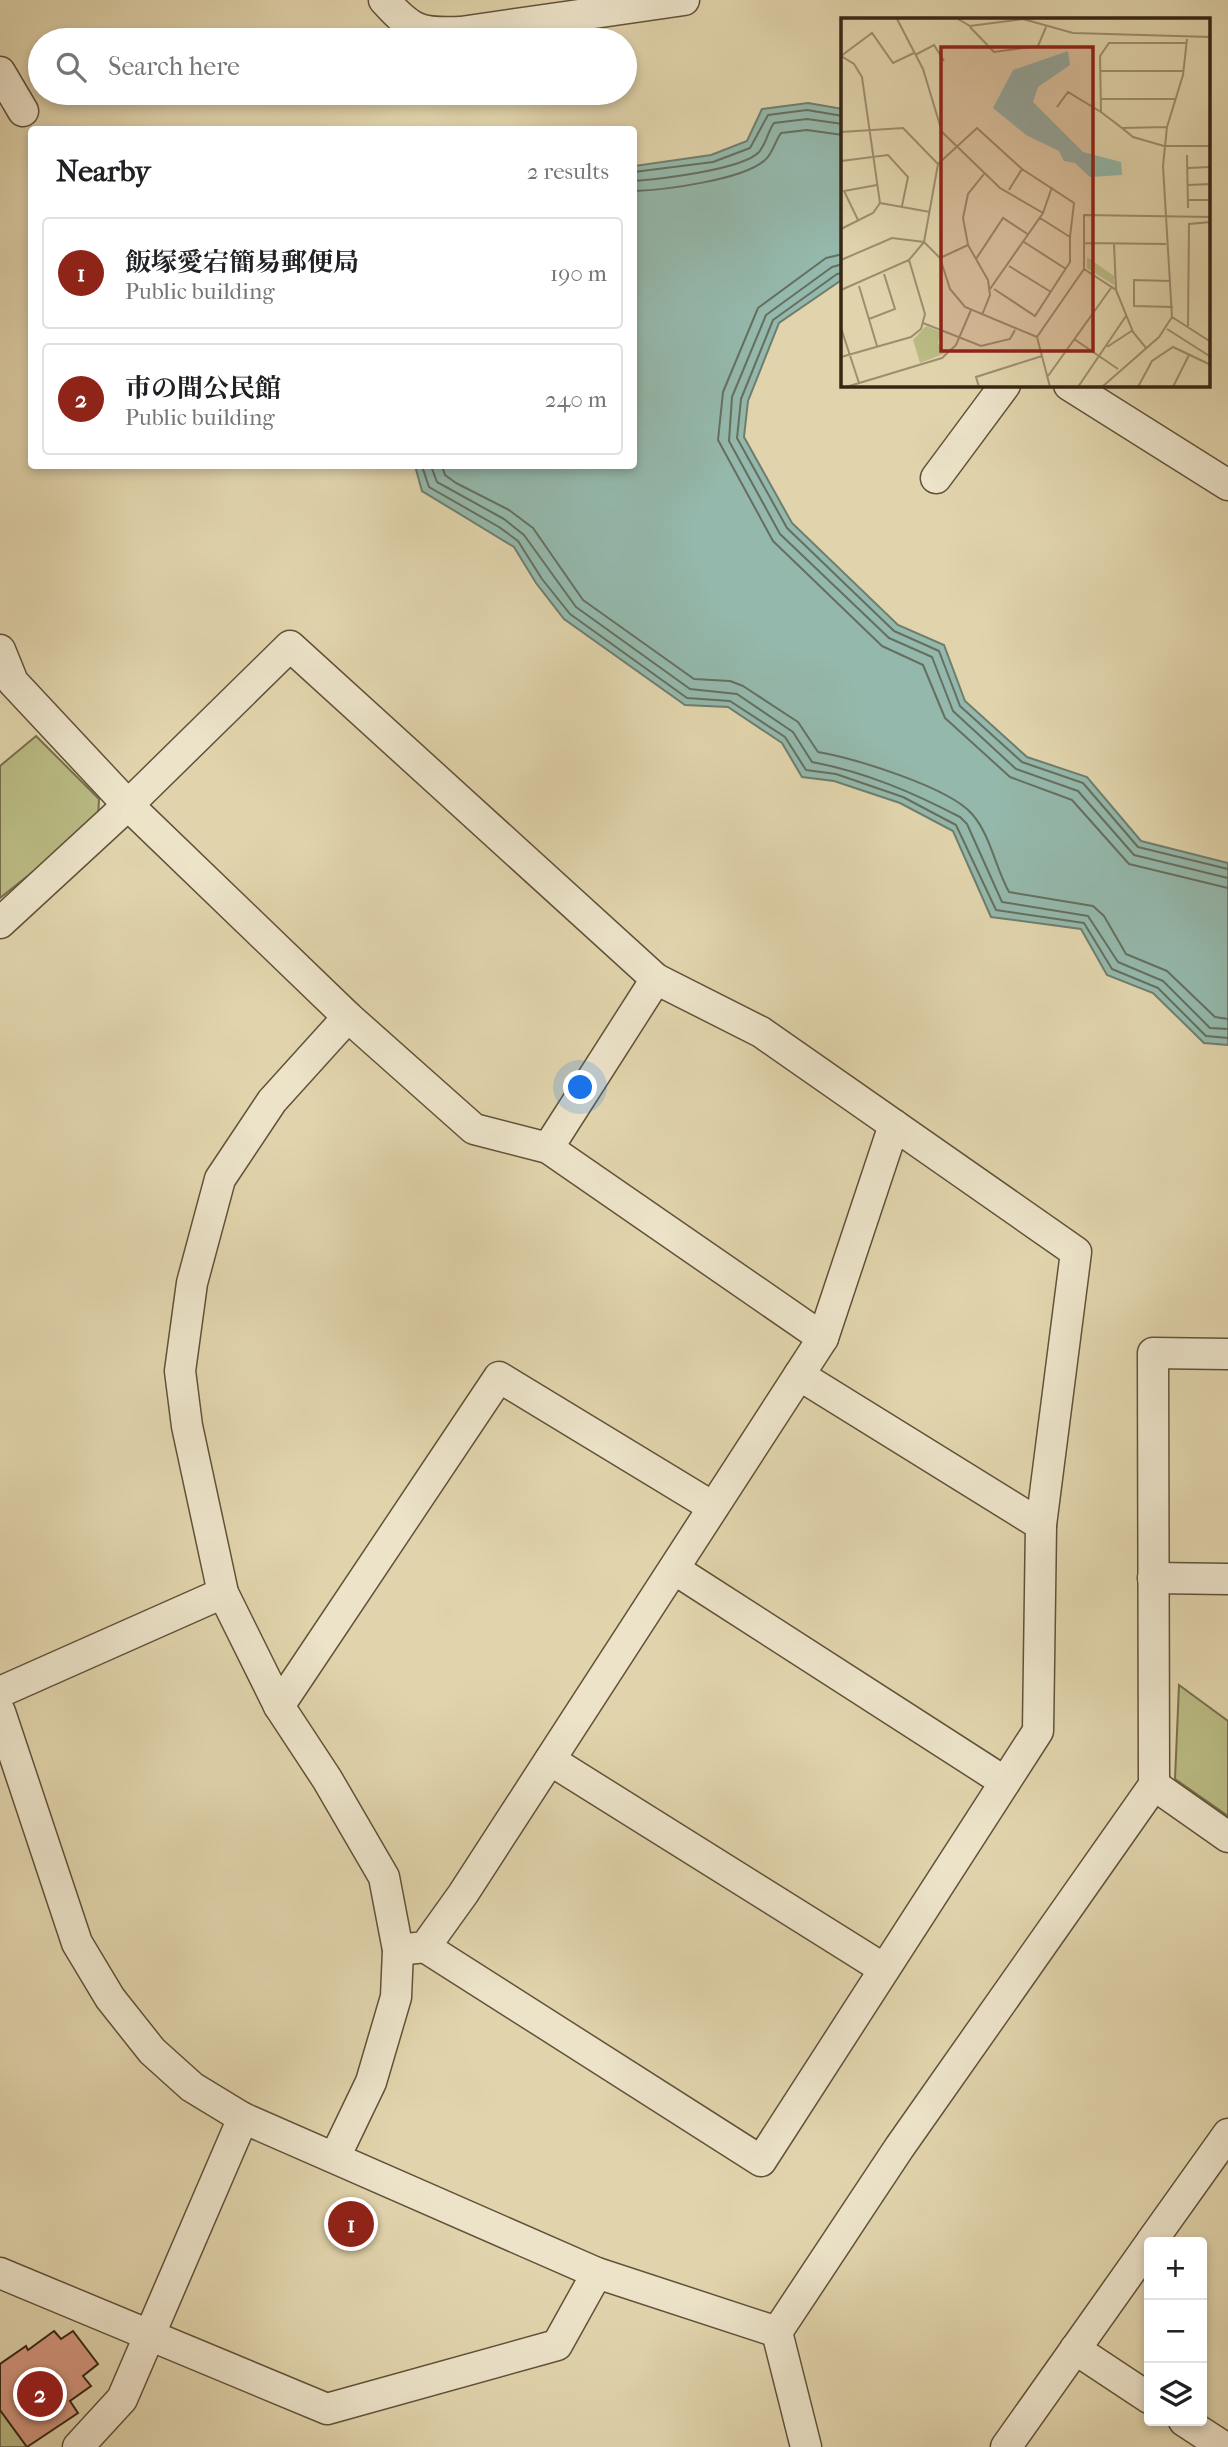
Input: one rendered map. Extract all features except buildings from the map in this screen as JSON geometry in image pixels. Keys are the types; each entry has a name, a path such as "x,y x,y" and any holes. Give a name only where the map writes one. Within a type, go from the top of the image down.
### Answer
{"street":[{"path":"384,0 399,17 417,28"},
{"path":"489,28 684,0"},
{"path":"0,72 23,111"},
{"path":"936,478 1004,387"},
{"path":"1072,387 1228,485"},
{"path":"0,923 128,805 290,646 656,979 761,1032 1076,1252 1041,1525 1038,1731 761,2161 411,1948 384,1877 327,1779 279,1706 223,1594 189,1438 180,1371 191,1283 220,1179 272,1101 348,1017"},
{"path":"0,650 13,682 128,805 348,1017 474,1129 548,1148 823,1338"},
{"path":"548,1148 656,979"},
{"path":"335,2157 371,2082 411,1948 550,1760 823,1338 894,1125"},
{"path":"806,2447 777,2332 899,2148 1154,1785 1153,1353 1228,1354"},
{"path":"799,1375 1041,1525"},
{"path":"279,1706 499,1377 713,1507"},
{"path":"674,1569 1004,1782"},
{"path":"1153,1578 1228,1579"},
{"path":"0,1692 223,1594"},
{"path":"0,1712 77,1943 110,1998 152,2051 192,2087 243,2119 597,2273 777,2332"},
{"path":"550,1760 884,1969"},
{"path":"1154,1785 1228,1837"},
{"path":"78,2447 122,2399 243,2119"},
{"path":"1155,2237 1228,2134"},
{"path":"1006,2447 1144,2252"},
{"path":"0,2273 150,2333 327,2409 557,2345 597,2273"},
{"path":"1075,2349 1144,2395"},
{"path":"1192,2426 1224,2447"}],"green space":[{"path":"36,736 99,799 98,820 0,898 0,766"},
{"path":"1179,1685 1228,1721 1228,1816 1175,1779"},
{"path":"0,2409 27,2447 0,2447"}],"water":[{"path":"808,103 841,109 841,280 779,323 748,401 744,437 792,523 898,625 944,645 965,701 1027,757 1087,777 1141,841 1228,863 1228,1045 1204,1043 1153,993 1107,975 1081,929 991,917 953,831 900,803 834,781 802,777 782,743 728,707 685,705 564,619 536,583 514,547 422,491 416,469 637,469 637,166 711,155 747,141 762,109"}],"place":[{"name":"飯塚愛宕簡易郵便局","path":"351,2224"},
{"name":"市の間公民館","path":"40,2394"}]}
